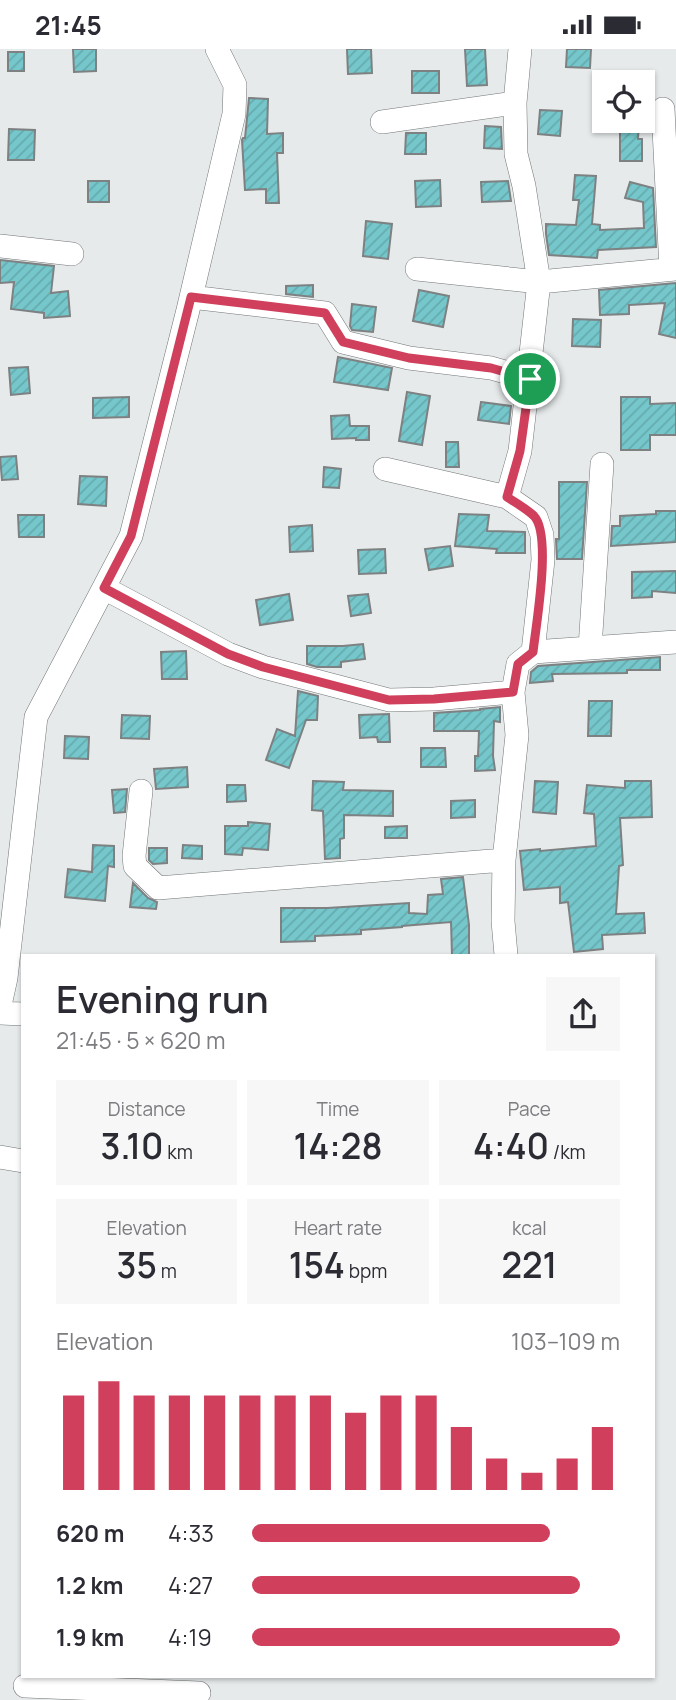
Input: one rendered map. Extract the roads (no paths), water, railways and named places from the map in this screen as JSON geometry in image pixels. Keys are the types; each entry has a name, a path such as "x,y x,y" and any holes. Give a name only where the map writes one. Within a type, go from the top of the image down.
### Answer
{"street":[{"path":"0,1005 6,978 36,717 131,536 234,114 235,85 217,49"},
{"path":"507,497 520,451 539,282 516,154 515,103 520,49"},
{"path":"382,122 515,103"},
{"path":"417,269 539,282 674,269 663,109"},
{"path":"0,246 72,254"},
{"path":"191,297 325,313 343,342 409,358 491,368 530,379"},
{"path":"590,648 602,464"},
{"path":"385,469 507,497 536,517 542,535 543,560 533,652"},
{"path":"104,588 228,654 263,667 389,700 513,692"},
{"path":"506,954 503,921 504,860 517,735 513,692 518,664 533,652 676,642"},
{"path":"141,791 135,866 158,888 504,860"},
{"path":"0,1013 21,1014"},
{"path":"0,1157 21,1161"},
{"path":"25,1686 199,1690"}]}
